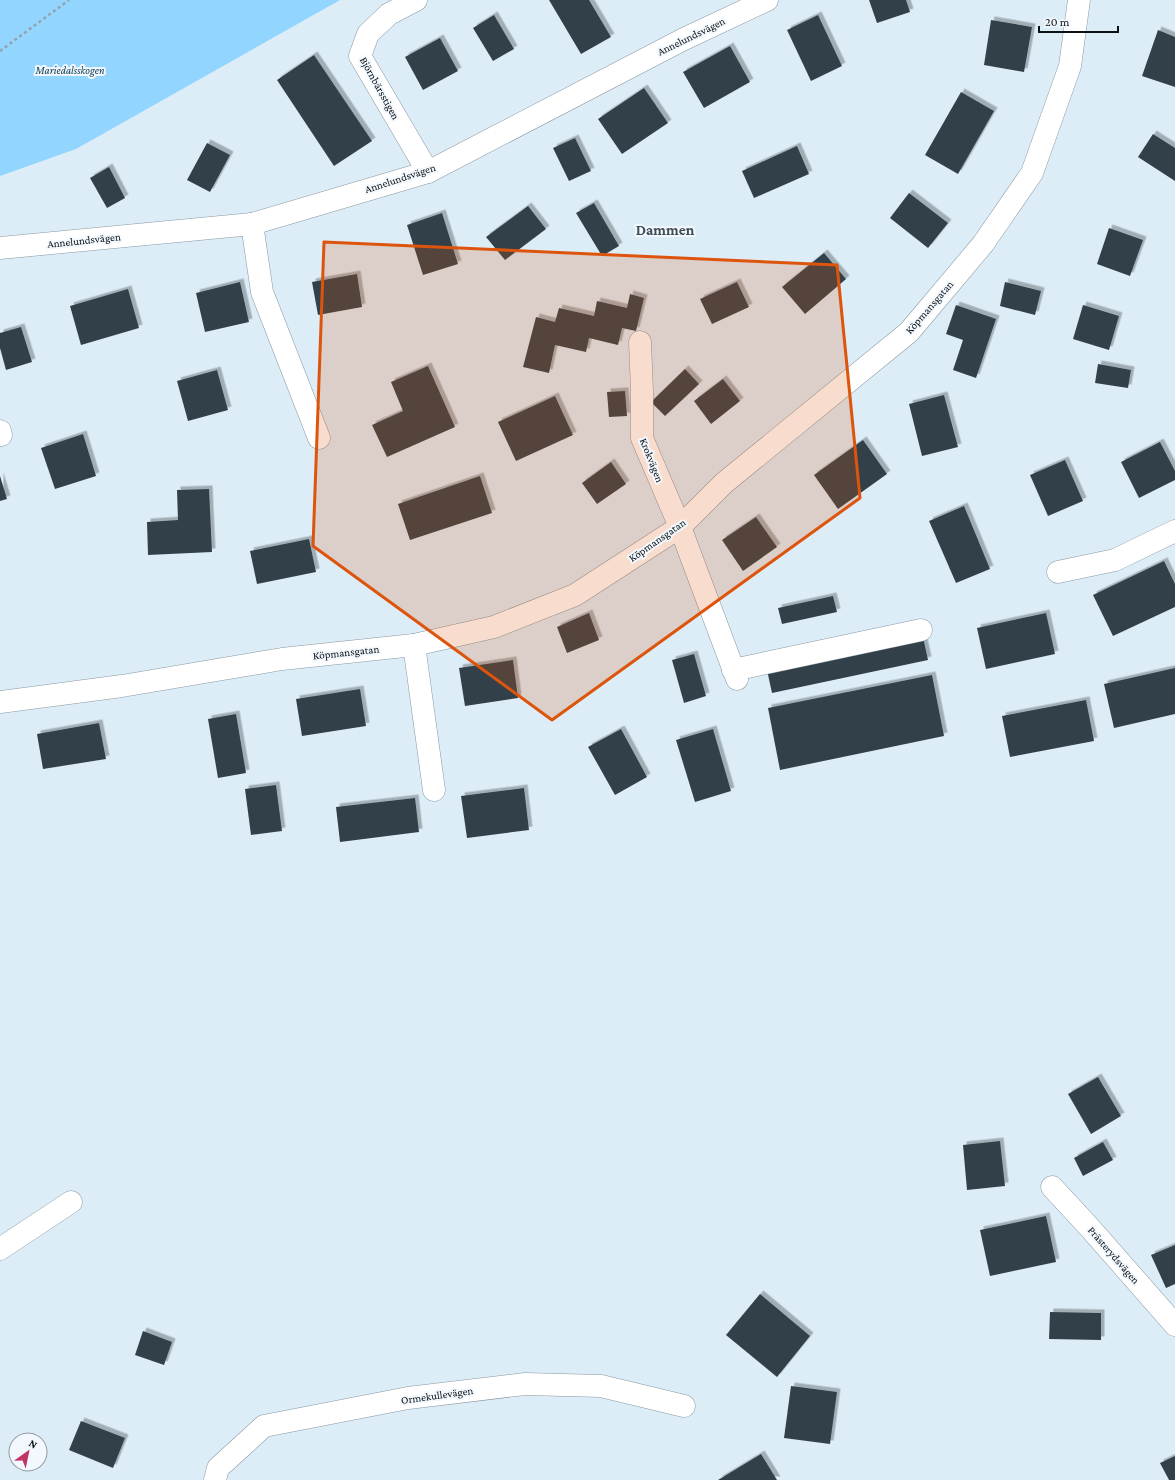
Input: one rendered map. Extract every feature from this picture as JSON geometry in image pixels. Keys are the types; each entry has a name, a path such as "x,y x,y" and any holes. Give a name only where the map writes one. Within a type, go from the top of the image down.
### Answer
{"street":[{"name":"Björnbärsstigen","path":"416,0 389,14 368,34 360,56 428,172"},
{"name":"Annelundsvägen","path":"0,248 252,224 428,172 684,39 767,0"},
{"name":"Köpmansgatan","path":"0,702 122,686 282,659 414,645 494,627 575,595 680,526 724,484 909,332 983,244 1032,173 1070,66 1079,0"},
{"path":"252,224 262,292 319,438"},
{"name":"Krokvägen","path":"640,342 642,438 680,526 735,675 921,630"},
{"path":"1058,572 1116,560 1175,531"},
{"path":"414,645 434,790"},
{"name":"Prästerydsvägen","path":"1052,1187 1175,1325"},
{"path":"0,1249 71,1202"},
{"name":"Ormekullevägen","path":"215,1480 218,1468 264,1426 408,1398 525,1384 601,1386 684,1406"}],"path":[{"path":"0,51 69,0"}],"highlighted area":[{"path":"324,242 837,265 860,498 552,720 313,546"}],"green space":[{"name":"Mariedalsskogen","path":"0,0 340,0 76,149 0,176"}],"building":[{"path":"549,0 589,0 611,37 581,54"},
{"path":"869,0 906,0 910,12 877,23"},
{"path":"494,15 514,49 493,61 473,28"},
{"path":"818,15 842,66 811,81 787,30"},
{"path":"991,20 1032,27 1024,72 984,65"},
{"path":"1158,30 1175,37 1175,87 1142,76"},
{"path":"440,38 458,71 423,90 405,57"},
{"path":"730,46 750,82 704,108 683,72"},
{"path":"314,55 372,141 334,166 277,80"},
{"path":"644,88 668,123 622,154 598,119"},
{"path":"961,92 994,111 958,174 925,155"},
{"path":"1153,134 1175,148 1175,181 1138,157"},
{"path":"575,138 591,171 569,181 553,148"},
{"path":"207,143 230,155 210,192 187,180"},
{"path":"797,146 809,174 754,198 742,171"},
{"path":"109,167 125,198 107,208 90,178"},
{"path":"909,193 948,223 928,248 890,218"},
{"path":"594,203 619,246 602,256 576,213"},
{"path":"528,206 546,229 505,260 486,237"},
{"path":"442,213 458,264 423,275 407,225"},
{"path":"1109,228 1143,240 1130,276 1097,264"},
{"path":"824,253 846,279 805,314 782,287"},
{"path":"357,274 362,307 318,315 312,282"},
{"path":"240,282 249,322 205,332 196,293"},
{"path":"737,282 749,307 712,324 700,299"},
{"path":"1005,282 1041,291 1035,315 1000,306"},
{"path":"128,289 139,328 81,345 70,306"},
{"path":"630,294 644,298 636,331 622,328 618,345 589,338 586,352 555,345 549,373 523,367 536,317 555,322 559,308 594,316 597,301 627,308"},
{"path":"956,305 996,319 976,378 953,370 963,340 946,334"},
{"path":"1083,305 1119,316 1109,350 1073,339"},
{"path":"21,327 32,362 6,370 0,348 0,333"},
{"path":"1098,364 1131,370 1128,388 1095,383"},
{"path":"428,366 455,427 387,457 372,425 403,411 391,382"},
{"path":"685,369 699,384 665,416 651,402"},
{"path":"217,370 228,410 188,421 177,381"},
{"path":"723,379 740,401 711,424 694,401"},
{"path":"625,391 627,416 609,417 607,392"},
{"path":"944,395 958,447 922,456 909,404"},
{"path":"555,396 573,435 516,461 498,422"},
{"path":"83,434 96,476 55,489 41,448"},
{"path":"863,440 887,474 838,509 814,475"},
{"path":"1160,442 1175,471 1175,480 1139,498 1121,462"},
{"path":"1065,460 1083,501 1048,516 1030,475"},
{"path":"611,462 626,484 597,504 582,483"},
{"path":"0,476 7,499 0,501"},
{"path":"480,476 492,513 410,540 398,504"},
{"path":"209,489 212,552 148,555 147,522 178,520 177,490"},
{"path":"964,506 990,569 956,583 929,521"},
{"path":"756,517 777,547 743,571 722,540"},
{"path":"309,539 316,572 257,584 250,551"},
{"path":"1164,561 1175,584 1175,607 1113,636 1093,595"},
{"path":"833,596 837,612 782,624 778,608"},
{"path":"589,613 599,640 567,653 557,627"},
{"path":"1046,613 1055,654 986,669 977,628"},
{"path":"923,637 928,660 772,693 767,670"},
{"path":"694,654 706,696 684,703 672,660"},
{"path":"513,660 518,698 465,706 459,668"},
{"path":"1175,668 1175,714 1114,728 1104,684"},
{"path":"932,675 944,736 780,770 768,708"},
{"path":"360,689 366,726 302,736 296,699"},
{"path":"1086,700 1094,741 1010,757 1002,716"},
{"path":"236,714 246,773 218,778 208,719"},
{"path":"99,723 106,759 43,769 37,734"},
{"path":"621,729 647,777 615,795 588,747"},
{"path":"713,729 731,791 695,802 676,740"},
{"path":"276,785 282,831 251,835 245,789"},
{"path":"524,788 529,830 467,838 461,796"},
{"path":"415,798 419,832 340,842 336,807"},
{"path":"1098,1077 1121,1116 1091,1134 1068,1094"},
{"path":"1000,1141 1005,1186 967,1190 963,1145"},
{"path":"1103,1142 1113,1160 1083,1176 1074,1158"},
{"path":"1046,1216 1056,1262 990,1276 980,1230"},
{"path":"1175,1245 1175,1284 1166,1288 1151,1255"},
{"path":"760,1294 810,1336 777,1377 726,1335"},
{"path":"1050,1312 1101,1313 1101,1340 1049,1339"},
{"path":"143,1331 172,1342 164,1365 135,1355"},
{"path":"791,1386 837,1392 830,1444 784,1438"},
{"path":"81,1421 125,1438 113,1468 69,1450"},
{"path":"761,1454 777,1480 718,1480"},
{"path":"1175,1456 1175,1480 1169,1480 1160,1463"}],"district":[{"name":"Dammen","path":"665,230"}]}
